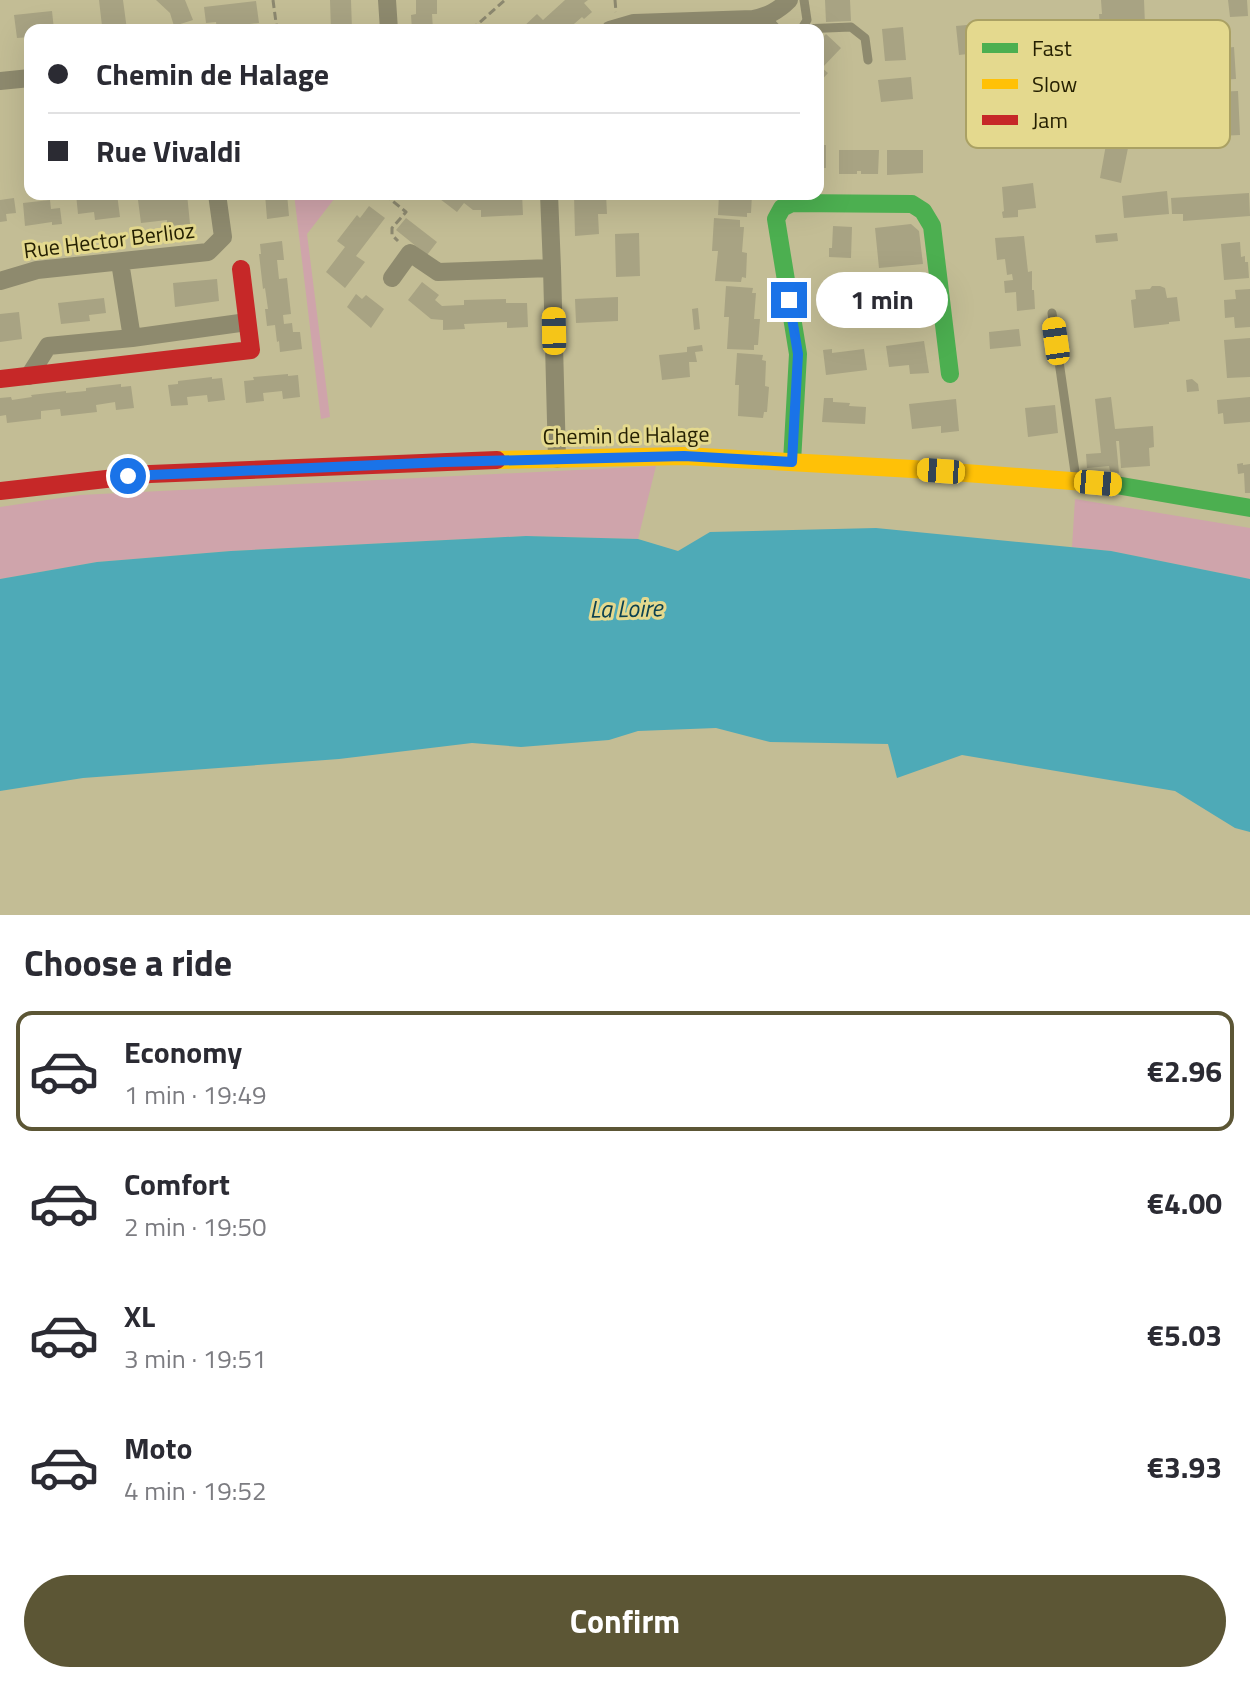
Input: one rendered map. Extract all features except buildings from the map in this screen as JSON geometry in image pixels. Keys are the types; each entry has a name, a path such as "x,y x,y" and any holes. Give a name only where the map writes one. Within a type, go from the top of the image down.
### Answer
{"main road":[{"path":"792,462 798,354 776,219 782,208 792,203 890,203 912,204 923,211 932,226 950,374"},
{"path":"0,379 251,350 241,269"},
{"name":"Chemin de Halage","path":"0,491 150,474 684,456 1077,481 1120,485 1250,508"}],"street":[{"path":"387,0 389,24"},
{"path":"631,24 753,19 772,23 776,12 789,0"},
{"path":"0,81 24,79"},
{"name":"Rue Hector Berlioz","path":"0,281 37,270 208,252 223,237 218,200"},
{"path":"549,200 557,459"},
{"path":"392,278 410,253 438,272 552,268"},
{"path":"120,262 132,338"},
{"path":"29,376 48,346 247,322"}],"lane":[{"path":"804,0 805,24"},
{"path":"824,29 851,27 865,38 868,60"},
{"path":"1052,313 1077,481"}],"path":[{"path":"273,0 276,24"},
{"path":"478,24 505,0"},
{"path":"391,200 406,212 392,228 392,235 410,253"}],"shaded area":[{"path":"295,200 333,200 307,234 330,417 321,419"},
{"path":"656,466 638,539 526,536 231,551 97,562 0,579 0,507 80,495"},
{"path":"1075,499 1250,528 1250,579 1111,551 1072,547"}],"water":[{"name":"La Loire","path":"876,528 1111,551 1250,579 1250,832 1235,828 1175,791 962,755 897,778 888,744 770,742 716,728 638,731 609,740 521,747 472,743 339,759 83,778 0,791 0,579 97,562 231,551 526,536 638,539 678,551 710,532"}],"traffic: fast":[{"path":"792,462 798,354 776,219 782,208 792,203 912,204 923,211 932,226 950,374"},
{"path":"1110,484 1250,508"}],"traffic: slow":[{"path":"497,460 684,456 1110,484"}],"traffic: jam":[{"path":"0,379 251,350 241,269"},
{"path":"0,491 150,474 497,460"}],"route":[{"path":"128,476 445,462 684,456 792,462 798,354 789,300"}]}
